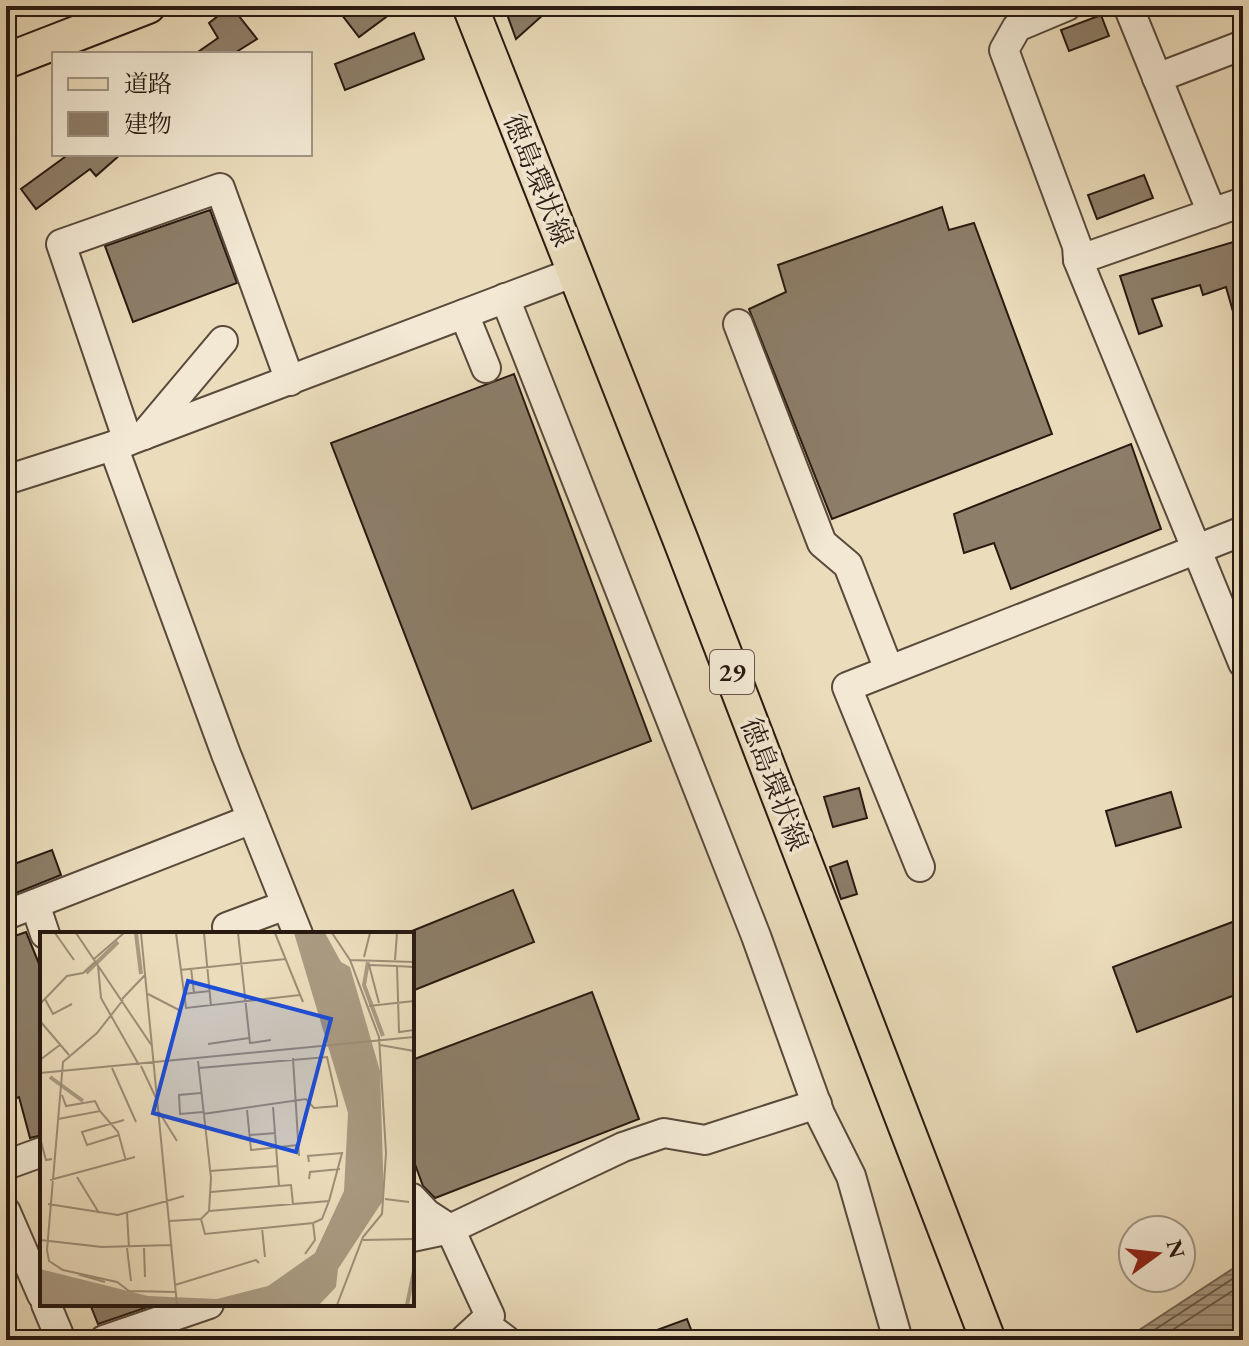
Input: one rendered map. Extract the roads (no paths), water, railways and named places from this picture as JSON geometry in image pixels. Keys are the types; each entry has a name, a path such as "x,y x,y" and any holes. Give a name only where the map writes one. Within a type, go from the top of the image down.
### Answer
{"main road":[{"path":"19,56 118,14 148,6"},
{"name":"徳島環状線","path":"470,6 687,556 988,1340"}],"street":[{"path":"1067,6 1017,27 1004,50 1077,246 1078,260 1243,663"},
{"path":"1128,6 1212,213"},
{"path":"1157,78 1243,45"},
{"path":"6,81 19,56"},
{"path":"290,381 220,188 61,244 252,819 297,932"},
{"path":"1078,260 1243,202"},
{"path":"6,480 128,441 567,275"},
{"path":"505,298 756,936 817,1104 851,1176 898,1340"},
{"path":"464,314 486,368"},
{"path":"738,324 822,543 848,565 889,670"},
{"path":"128,441 223,341"},
{"path":"920,867 847,687 1243,531"},
{"path":"6,915 252,819"},
{"path":"35,904 44,932"},
{"path":"227,927 286,905"},
{"path":"414,1237 450,1229 623,1147 664,1133 705,1140 817,1104"},
{"path":"6,1165 40,1153"},
{"path":"414,1200 427,1214 450,1229 490,1316 474,1332"},
{"path":"6,1212 40,1290"},
{"path":"47,1306 61,1340"},
{"path":"104,1340 203,1306"},
{"path":"474,1332 506,1340"}],"water":[{"path":"1243,1262 1243,1340 1124,1340 1197,1294"}]}
